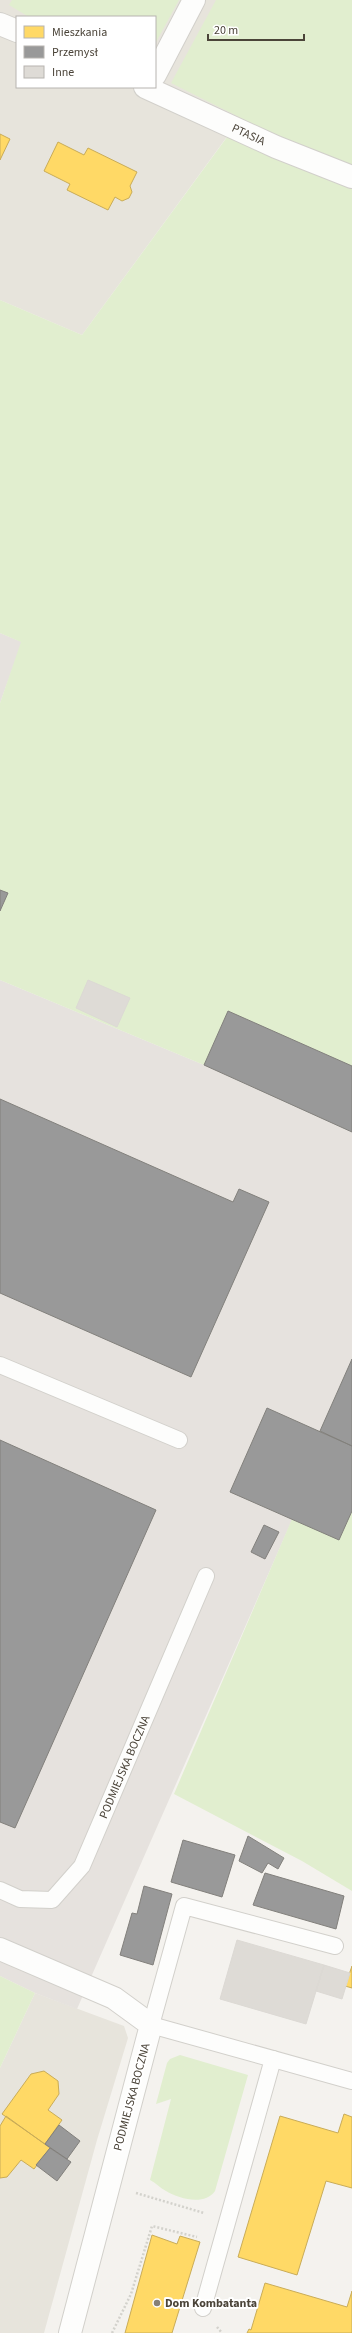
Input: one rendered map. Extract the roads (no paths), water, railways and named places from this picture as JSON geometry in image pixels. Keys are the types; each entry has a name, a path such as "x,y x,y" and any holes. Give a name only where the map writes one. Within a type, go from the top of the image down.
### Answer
{"street":[{"name":"PTASIA","path":"156,71 194,0"},
{"path":"0,24 16,31"},
{"name":"PTASIA","path":"156,87 276,147 352,177"},
{"path":"0,1950 114,1998 150,2025"},
{"name":"PODMIEJSKA BOCZNA","path":"70,2333 150,2025"}],"lane":[{"path":"0,1365 179,1440"},
{"name":"PODMIEJSKA BOCZNA","path":"0,1890 20,1898 52,1900 82,1866 206,1576"},
{"path":"335,1946 184,1906 150,2025 352,2081"},
{"path":"203,2308 273,2059"}],"place":[{"name":"Dom Kombatanta","path":"157,2303"}]}
